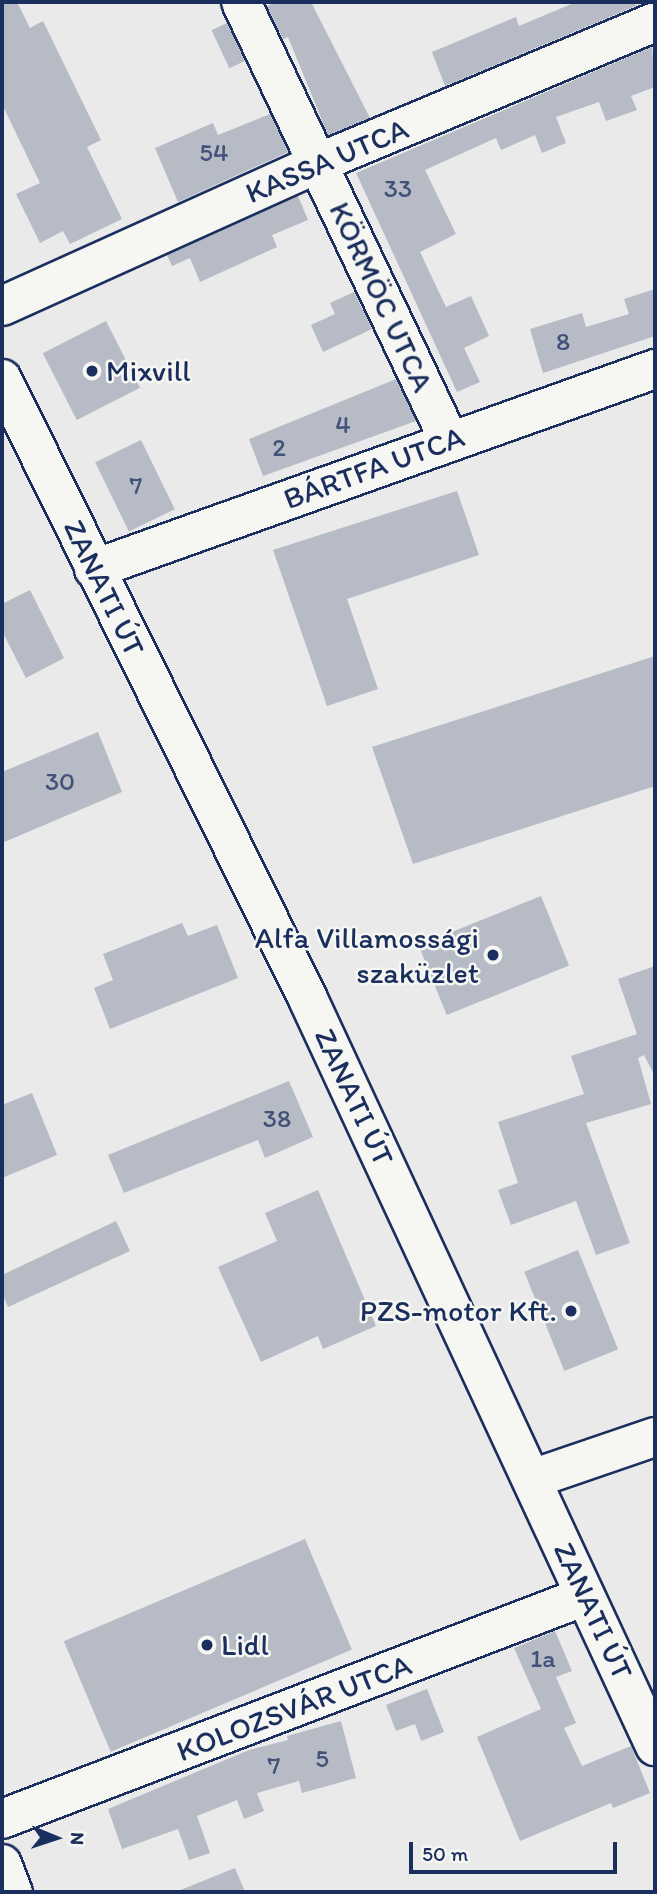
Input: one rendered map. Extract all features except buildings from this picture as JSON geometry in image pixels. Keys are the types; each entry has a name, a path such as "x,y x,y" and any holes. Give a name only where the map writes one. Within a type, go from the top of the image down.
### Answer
{"street":[{"name":"KÖRMÖC UTCA","path":"241,2 449,440"},
{"name":"KASSA UTCA","path":"2,306 318,163 655,22"},
{"name":"BÁRTFA UTCA","path":"94,569 449,440 655,369"},
{"name":"ZANATI ÚT","path":"2,379 308,999 655,1746"},
{"path":"532,1479 655,1437"},
{"name":"KOLOZSVÁR UTCA","path":"2,1819 585,1596"},
{"path":"2,1864 13,1892"}],"place":[{"name":"Mixvill","path":"92,371"},
{"name":"Alfa Villamossági szaküzlet","path":"493,955"},
{"name":"PZS-motor Kft.","path":"571,1311"},
{"name":"Lidl","path":"207,1645"}]}
